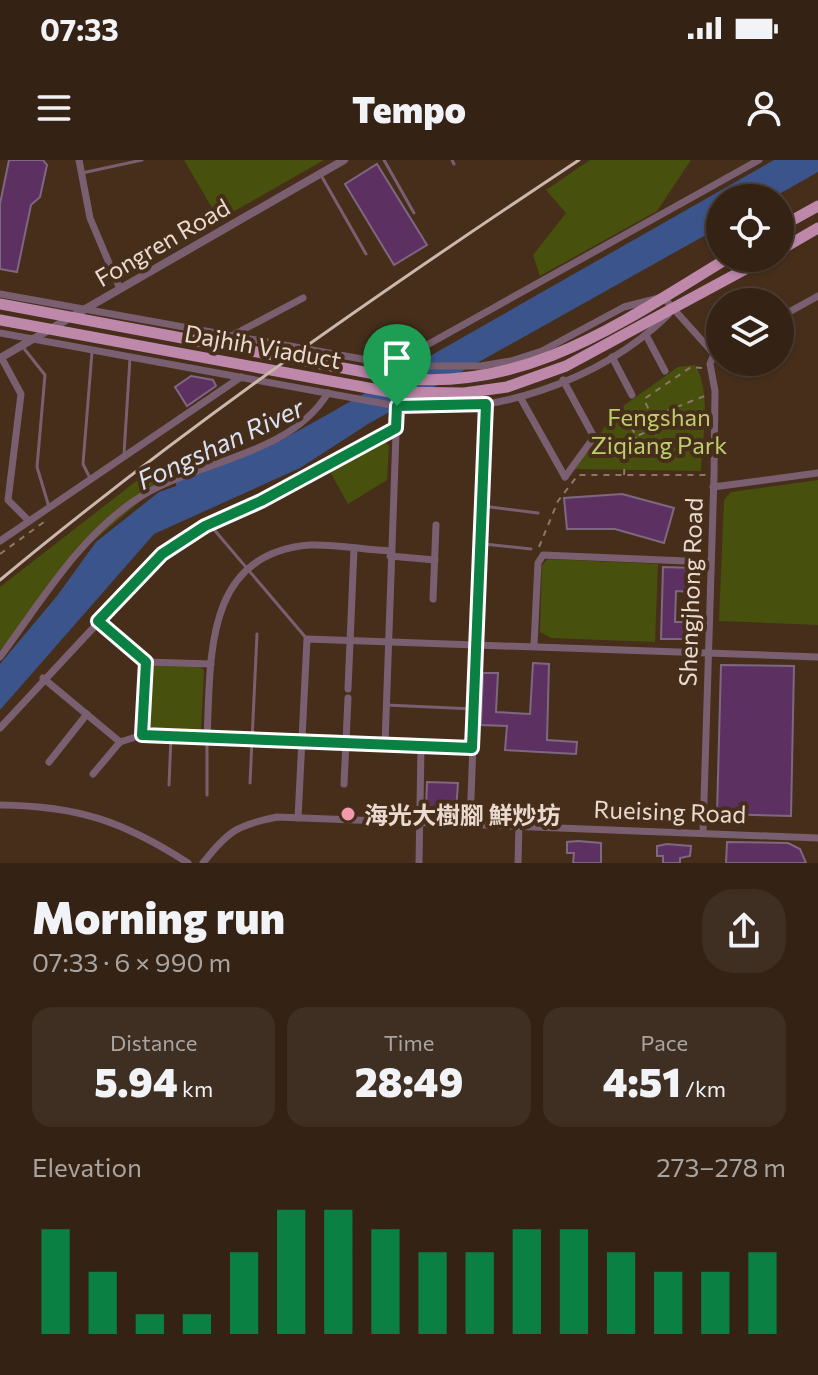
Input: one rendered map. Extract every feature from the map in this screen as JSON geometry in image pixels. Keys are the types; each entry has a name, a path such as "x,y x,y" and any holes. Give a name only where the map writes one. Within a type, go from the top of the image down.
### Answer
{"main road":[{"path":"794,219 818,206"},
{"path":"794,242 818,228"},
{"name":"Dajhih Viaduct","path":"0,304 391,377 441,382 504,373 535,364 641,310 706,271"},
{"name":"Dajhih Viaduct","path":"0,320 390,392 442,394 507,387 539,377 647,328 674,309 741,272"}],"street":[{"path":"79,160 90,218 120,289"},
{"name":"Fongren Road","path":"1,358 344,160"},
{"path":"391,365 759,160"},
{"path":"0,294 401,366 481,366 542,351 624,307 663,297 706,341"},
{"path":"794,309 818,296"},
{"path":"233,335 303,298"},
{"path":"0,333 394,405 486,404 520,397 612,357 647,328 665,371"},
{"path":"612,357 632,395"},
{"path":"1,358 21,394 8,500 29,521"},
{"name":"Shengjhong Road","path":"703,832 715,391 712,376"},
{"path":"0,541 243,377"},
{"path":"520,397 565,477 594,437 563,380"},
{"path":"0,657 94,533 153,489 258,447 289,429 319,408 328,393"},
{"path":"470,823 486,404"},
{"path":"385,745 396,428 394,405"},
{"path":"0,728 43,678 162,554 209,524 261,501 396,428"},
{"path":"713,487 818,473"},
{"path":"433,599 436,525"},
{"path":"207,738 211,664 219,610 232,584 248,570 289,549 312,545 435,560"},
{"path":"344,784 354,549"},
{"path":"534,645 538,563 543,555 710,562"},
{"path":"98,621 146,662 211,664"},
{"path":"298,818 307,639 478,642 818,657"},
{"path":"142,735 146,662"},
{"path":"43,678 120,742"},
{"path":"49,762 87,714"},
{"path":"93,774 120,742 142,735 472,748"},
{"path":"419,863 421,747"},
{"path":"0,805 76,810 110,820 140,833 188,863"},
{"name":"Rueising Road","path":"203,863 223,837 242,824 277,817 818,838"},
{"path":"518,863 519,825"}],"lane":[{"path":"82,173 142,160"},
{"path":"384,160 414,213"},
{"path":"320,174 366,254"},
{"path":"22,346 45,375 37,467 46,509"},
{"path":"90,479 83,464 92,352"},
{"path":"124,458 130,358"},
{"path":"482,506 538,513"},
{"path":"209,524 307,639"},
{"path":"480,544 531,549"},
{"path":"250,783 257,634"},
{"path":"386,705 474,709"},
{"path":"169,785 171,737"},
{"path":"207,738 207,795"}],"path":[{"path":"651,430 652,417 644,399 691,367 703,368"},
{"path":"652,417 708,395"},
{"path":"624,418 637,436"},
{"path":"624,475 625,458 637,436 651,430"},
{"path":"651,430 662,440"},
{"path":"539,547 558,501 578,475 707,475"},
{"path":"0,554 49,520 46,509"}],"green space":[{"path":"184,160 324,160 219,220"},
{"path":"590,160 691,160 657,211 540,276 533,255 566,213 546,190"},
{"name":"Fengshan Ziqiang Park","path":"695,365 705,402 701,471 575,469 616,411 678,367"},
{"path":"384,441 389,446 387,480 348,504 329,470"},
{"path":"153,468 157,487 86,547 0,650 0,587"},
{"path":"818,480 818,625 719,621 724,500 731,492"},
{"path":"548,559 658,564 655,642 551,638 540,632 542,565"},
{"path":"155,665 198,666 204,670 201,729 197,734 151,732 146,726 150,668"}],"water":[{"path":"774,160 818,160 818,172 794,186 732,184"},
{"path":"706,199 706,235 368,424 300,468 154,534 0,710 0,664 57,596 96,542 159,492 234,466"}],"building":[{"path":"9,160 43,160 47,165 40,197 31,205 17,272 0,269 0,204"},
{"path":"377,164 427,245 394,265 345,184"},
{"path":"191,376 213,380 216,386 187,406 175,387"},
{"path":"622,494 674,508 664,543 615,529 567,529 564,498"},
{"path":"663,567 693,568 692,592 676,591 675,622 688,622 685,639 661,639"},
{"path":"533,663 549,664 547,740 577,742 576,754 505,750 507,726 481,725 483,673 498,673 496,712 530,714"},
{"path":"721,665 794,666 791,816 717,814"},
{"path":"427,782 458,783 456,811 426,809"},
{"path":"567,842 601,843 601,863 573,863 574,853 567,853"},
{"path":"727,842 788,843 800,849 806,863 726,863"},
{"path":"657,846 691,846 690,856 680,858 680,863 663,863 663,856 657,856"}],"waterway":[{"name":"Fongshan River","path":"184,484 273,448"}],"railway":[{"path":"0,580 140,468 284,362 579,160"}],"place":[{"name":"海光大樹腳 鮮炒坊","path":"348,814"}],"route":[{"path":"486,404 472,748 142,735 146,662 98,621 162,554 205,526 261,501 396,428 397,406 486,404"}]}
